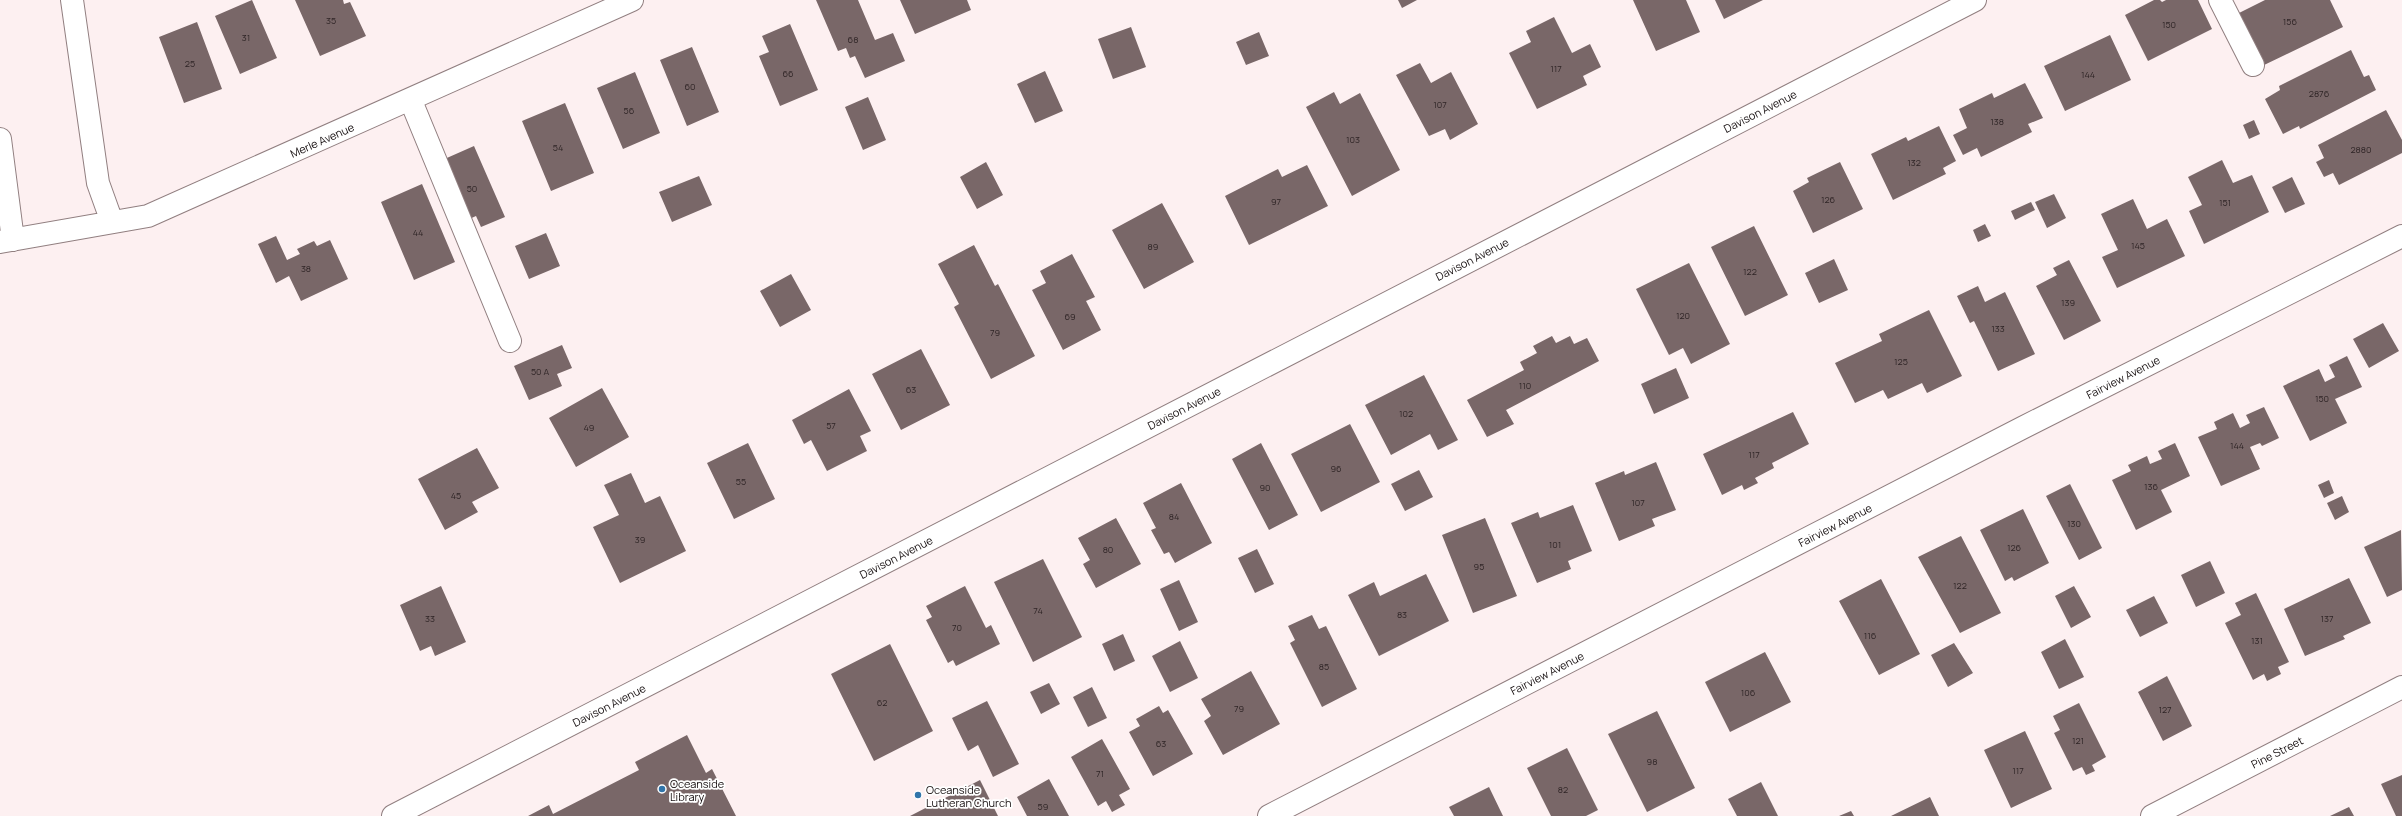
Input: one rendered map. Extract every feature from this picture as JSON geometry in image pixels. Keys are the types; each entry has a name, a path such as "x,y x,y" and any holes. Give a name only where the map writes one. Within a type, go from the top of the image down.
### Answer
{"street":[{"path":"72,0 98,183 112,222"},
{"name":"Merle Avenue","path":"7,241 148,216 411,101 632,0"},
{"name":"Davison Avenue","path":"394,816 1975,0"},
{"path":"2220,0 2253,65"},
{"path":"411,101 510,341"},
{"path":"0,139 7,241"},
{"name":"Fairview Avenue","path":"1269,816 2024,427 2402,236"},
{"name":"Pine Street","path":"2152,816 2402,687"}],"building":[{"path":"252,0 277,58 240,74 215,16"},
{"path":"295,0 343,0 344,4 350,2 366,36 320,56"},
{"path":"816,0 858,0 875,40 893,33 905,61 865,78 855,56 850,58 846,48 838,51"},
{"path":"900,0 967,0 971,10 915,34"},
{"path":"1398,0 1417,0 1402,8"},
{"path":"1633,0 1686,0 1700,32 1656,51"},
{"path":"1715,0 1763,0 1724,19"},
{"path":"2154,0 2160,0 2162,2 2166,0 2198,0 2212,29 2148,61 2125,15"},
{"path":"2265,0 2330,0 2343,27 2262,66 2237,14"},
{"path":"1554,17 1572,53 1590,44 1601,67 1583,76 1587,85 1537,109 1509,53 1531,42 1526,31"},
{"path":"197,22 222,89 184,103 159,37"},
{"path":"790,24 818,90 780,106 759,56 769,52 762,36"},
{"path":"1131,27 1146,67 1113,79 1098,39"},
{"path":"1259,32 1269,56 1246,65 1236,42"},
{"path":"2110,35 2131,80 2065,111 2044,66"},
{"path":"692,47 719,112 687,126 660,60"},
{"path":"2351,50 2364,77 2369,75 2376,90 2300,129 2299,126 2283,134 2265,99 2280,90 2279,86"},
{"path":"1420,63 1431,83 1451,72 1478,124 1450,140 1445,129 1429,136 1396,75"},
{"path":"1045,71 1063,111 1035,123 1017,84"},
{"path":"635,72 660,133 623,149 597,88"},
{"path":"2025,83 2043,118 2028,124 2032,132 1981,157 1977,148 1963,155 1953,135 1967,128 1959,109 1992,93 1994,98"},
{"path":"1334,92 1340,104 1360,93 1400,170 1352,196 1306,107"},
{"path":"868,97 886,140 863,150 845,107"},
{"path":"565,103 594,173 551,191 522,121"},
{"path":"2386,110 2402,140 2402,153 2339,185 2333,173 2324,177 2316,162 2324,158 2318,145"},
{"path":"2254,120 2260,134 2249,139 2243,125"},
{"path":"1939,126 1956,161 1943,168 1946,174 1893,200 1871,154 1906,137 1908,141"},
{"path":"474,146 505,217 481,227 476,216 465,221 440,161"},
{"path":"2222,160 2233,183 2252,175 2269,212 2204,244 2189,211 2202,205 2188,177"},
{"path":"986,162 1003,195 977,209 960,177"},
{"path":"1840,162 1863,209 1813,233 1793,191 1809,182 1807,178"},
{"path":"1307,165 1328,206 1249,245 1225,196 1278,169 1282,177"},
{"path":"699,176 712,205 672,222 659,192"},
{"path":"2292,177 2305,204 2285,213 2272,187"},
{"path":"422,184 455,262 414,280 381,202"},
{"path":"2054,194 2066,218 2047,228 2035,202"},
{"path":"2133,199 2147,229 2167,219 2185,256 2117,288 2102,257 2118,250 2101,214"},
{"path":"2031,202 2035,210 2015,220 2011,211"},
{"path":"1162,203 1194,262 1144,289 1112,230"},
{"path":"1985,224 1991,236 1978,242 1973,230"},
{"path":"1754,226 1788,295 1745,316 1711,247"},
{"path":"546,233 560,266 529,279 515,246"},
{"path":"276,236 287,260 300,254 297,249 314,241 317,246 330,240 348,279 301,301 289,276 276,283 258,244"},
{"path":"974,245 995,286 998,284 1035,356 991,379 954,307 959,304 938,264"},
{"path":"1072,254 1095,297 1086,301 1101,330 1063,350 1032,290 1046,283 1040,271"},
{"path":"1834,259 1848,290 1819,303 1805,273"},
{"path":"2069,260 2101,321 2064,340 2036,286 2057,275 2053,268"},
{"path":"1689,263 1730,344 1691,364 1683,348 1669,355 1636,289"},
{"path":"791,274 811,310 780,327 760,291"},
{"path":"1978,286 1985,302 2005,292 2035,354 1998,371 1974,321 1970,323 1957,296"},
{"path":"1929,310 1962,376 1927,393 1922,383 1888,399 1883,390 1855,403 1835,363 1882,341 1879,334"},
{"path":"2383,323 2399,351 2369,368 2353,339"},
{"path":"1552,336 1556,343 1570,336 1574,344 1587,338 1599,361 1506,410 1514,424 1487,437 1467,400 1524,370 1520,362 1537,353 1533,346"},
{"path":"562,345 572,368 557,374 562,386 529,400 514,366"},
{"path":"921,349 950,405 901,430 872,374"},
{"path":"2347,356 2362,387 2335,399 2347,423 2310,441 2283,386 2319,369 2325,382 2335,377 2329,365"},
{"path":"1676,368 1689,398 1654,414 1641,384"},
{"path":"1424,375 1458,440 1438,450 1430,434 1391,455 1365,405"},
{"path":"602,388 629,437 576,467 549,418"},
{"path":"849,389 871,431 860,436 867,451 827,471 811,440 804,444 792,420"},
{"path":"2264,407 2279,438 2262,446 2260,443 2250,447 2260,469 2221,486 2198,437 2217,429 2214,422 2233,413 2240,428 2250,423 2246,415"},
{"path":"1793,412 1809,444 1772,463 1774,468 1755,478 1758,483 1744,490 1742,485 1722,495 1703,454"},
{"path":"1350,424 1380,482 1321,512 1291,454"},
{"path":"748,443 775,499 734,519 707,463"},
{"path":"1261,443 1298,515 1269,530 1232,459"},
{"path":"2175,443 2190,476 2161,490 2172,512 2136,530 2112,480 2131,471 2128,465 2147,456 2150,464 2162,459 2158,451"},
{"path":"477,448 499,488 472,502 478,512 445,530 418,479"},
{"path":"1656,462 1676,510 1652,519 1655,526 1619,541 1595,483 1624,471 1625,475"},
{"path":"1419,470 1433,497 1405,511 1391,484"},
{"path":"631,473 645,503 660,496 686,551 620,583 593,527 619,515 604,485"},
{"path":"2329,480 2334,493 2324,498 2318,485"},
{"path":"1181,483 1212,543 1175,563 1169,552 1164,554 1151,530 1156,528 1143,503"},
{"path":"2070,484 2102,548 2079,560 2046,496"},
{"path":"2342,496 2349,512 2335,520 2327,503"},
{"path":"1573,505 1592,551 1568,561 1571,569 1537,583 1511,523 1538,512 1540,518"},
{"path":"2023,509 2049,563 2014,581 2012,577 2005,581 1980,530"},
{"path":"1116,518 1141,564 1096,588 1083,564 1090,560 1078,538"},
{"path":"1485,518 1517,596 1473,613 1442,535"},
{"path":"2401,530 2402,590 2387,597 2364,547"},
{"path":"1961,536 2001,613 1960,633 1918,557"},
{"path":"1257,549 1274,584 1255,593 1238,558"},
{"path":"1043,559 1082,637 1033,662 994,582"},
{"path":"2210,561 2225,593 2196,607 2181,575"},
{"path":"1426,574 1449,621 1379,656 1348,595 1374,582 1380,596"},
{"path":"2349,578 2371,623 2343,636 2345,639 2305,656 2284,609"},
{"path":"1881,579 1920,654 1879,675 1839,601"},
{"path":"1179,580 1198,622 1179,631 1160,589"},
{"path":"441,586 466,642 435,656 431,646 420,651 400,605"},
{"path":"965,586 986,628 991,625 1000,644 956,666 953,660 948,663 926,620 932,617 926,606"},
{"path":"2074,586 2091,617 2071,628 2055,596"},
{"path":"2256,593 2289,662 2278,667 2281,674 2267,681 2264,674 2253,680 2225,623 2241,615 2235,603"},
{"path":"2154,596 2168,623 2140,637 2126,610"},
{"path":"1312,615 1319,629 1326,626 1357,689 1322,707 1290,643 1295,640 1288,626"},
{"path":"1123,634 1135,661 1114,671 1102,644"},
{"path":"2065,639 2084,677 2059,689 2041,652"},
{"path":"1180,641 1198,678 1170,692 1152,656"},
{"path":"1954,643 1973,673 1948,687 1931,655"},
{"path":"890,644 933,731 874,761 831,674"},
{"path":"1765,652 1791,702 1730,732 1705,682"},
{"path":"1251,671 1280,724 1223,755 1204,721 1211,716 1201,699"},
{"path":"2167,676 2192,726 2163,741 2138,692"},
{"path":"1049,683 1060,704 1041,714 1030,692"},
{"path":"1092,687 1107,718 1088,727 1073,697"},
{"path":"987,701 1019,764 993,777 978,745 968,751 952,718"},
{"path":"2079,703 2106,757 2092,765 2095,771 2086,775 2082,767 2073,771 2054,733 2060,730 2053,716"},
{"path":"1159,706 1163,713 1168,710 1193,754 1153,776 1129,732 1140,726 1136,719"},
{"path":"1657,711 1695,788 1647,812 1608,734"},
{"path":"2025,731 2052,789 2011,808 1984,750"},
{"name":"Oceanside Library","path":"687,735 706,773 712,769 736,816 528,816 549,805 553,814 639,770 635,762"},
{"path":"1102,739 1130,789 1119,795 1125,805 1112,812 1106,801 1098,806 1071,757"},
{"path":"1567,748 1598,810 1586,816 1551,816 1527,768"},
{"path":"2402,775 2402,816 2396,816 2381,784"},
{"path":"1049,779 1069,816 1027,816 1017,797"},
{"path":"980,780 998,816 910,816"},
{"path":"1761,782 1778,816 1737,816 1728,799"},
{"path":"1489,787 1503,816 1454,816 1449,807"},
{"path":"1930,797 1939,816 1891,816"},
{"path":"2349,807 2354,816 2330,816"},
{"path":"1851,811 1854,816 1839,816"}],"place":[{"name":"Oceanside Library","path":"662,789"},
{"name":"Oceanside Lutheran Church","path":"918,795"}]}
